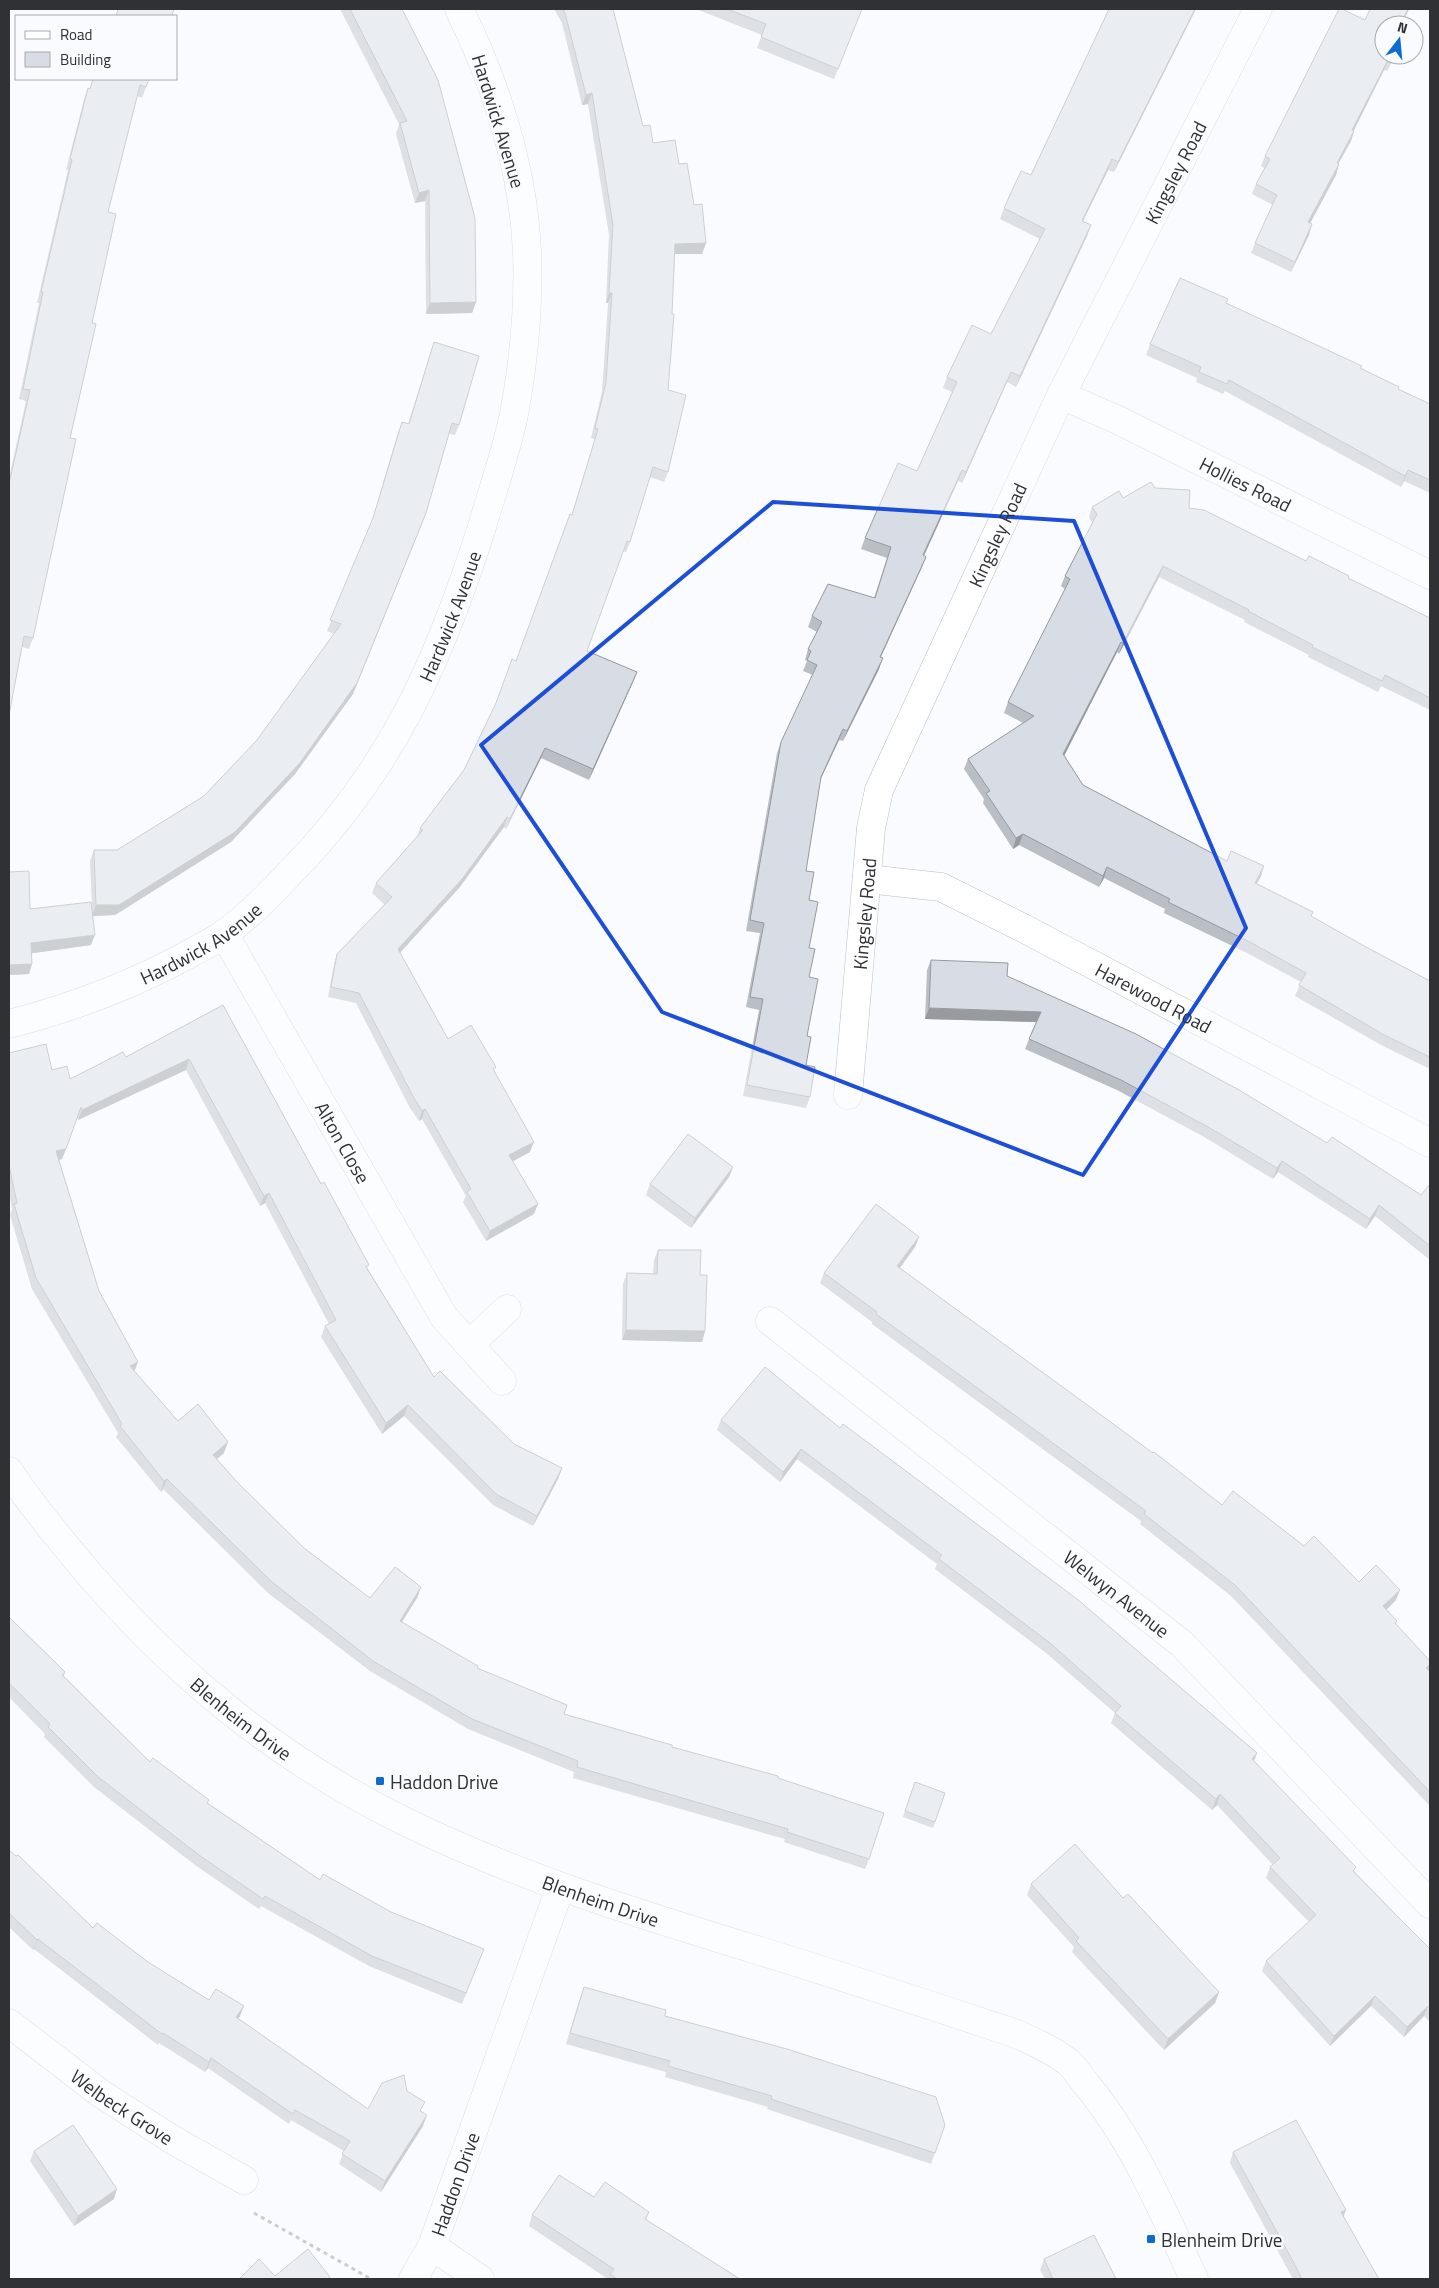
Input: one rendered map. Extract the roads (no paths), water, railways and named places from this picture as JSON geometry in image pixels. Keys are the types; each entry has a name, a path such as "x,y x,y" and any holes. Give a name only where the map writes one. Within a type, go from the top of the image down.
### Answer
{"street":[{"name":"Hardwick Avenue","path":"9,1024 127,985 175,962 224,934 272,892 346,811 382,760 409,713 436,656 466,578 513,417 523,352 528,293 523,204 512,154 500,109 472,35 459,9"},
{"name":"Kingsley Road","path":"848,1095 871,828 880,790 1061,395 1258,9"},
{"name":"Hollies Road","path":"1061,395 1127,424 1430,576"},
{"name":"Harewood Road","path":"867,879 941,887 1025,929 1430,1143"},
{"name":"Alton Close","path":"224,934 444,1317 502,1381"},
{"path":"469,1345 507,1309"},
{"name":"Welwyn Avenue","path":"770,1321 1182,1644 1430,1904"},
{"name":"Blenheim Drive","path":"9,1471 43,1517 114,1605 178,1668 246,1725 322,1775 403,1820 480,1856 560,1888 1014,2033 1044,2046 1069,2063 1100,2100 1130,2148 1161,2206 1194,2279"},
{"name":"Haddon Drive","path":"413,2279 432,2246 560,1888"},
{"name":"Welbeck Grove","path":"9,2023 100,2093 173,2140 244,2180"},
{"path":"432,2246 480,2279"}],"place":[{"name":"Haddon Drive","path":"380,1781"},
{"name":"Blenheim Drive","path":"1151,2239"}]}
